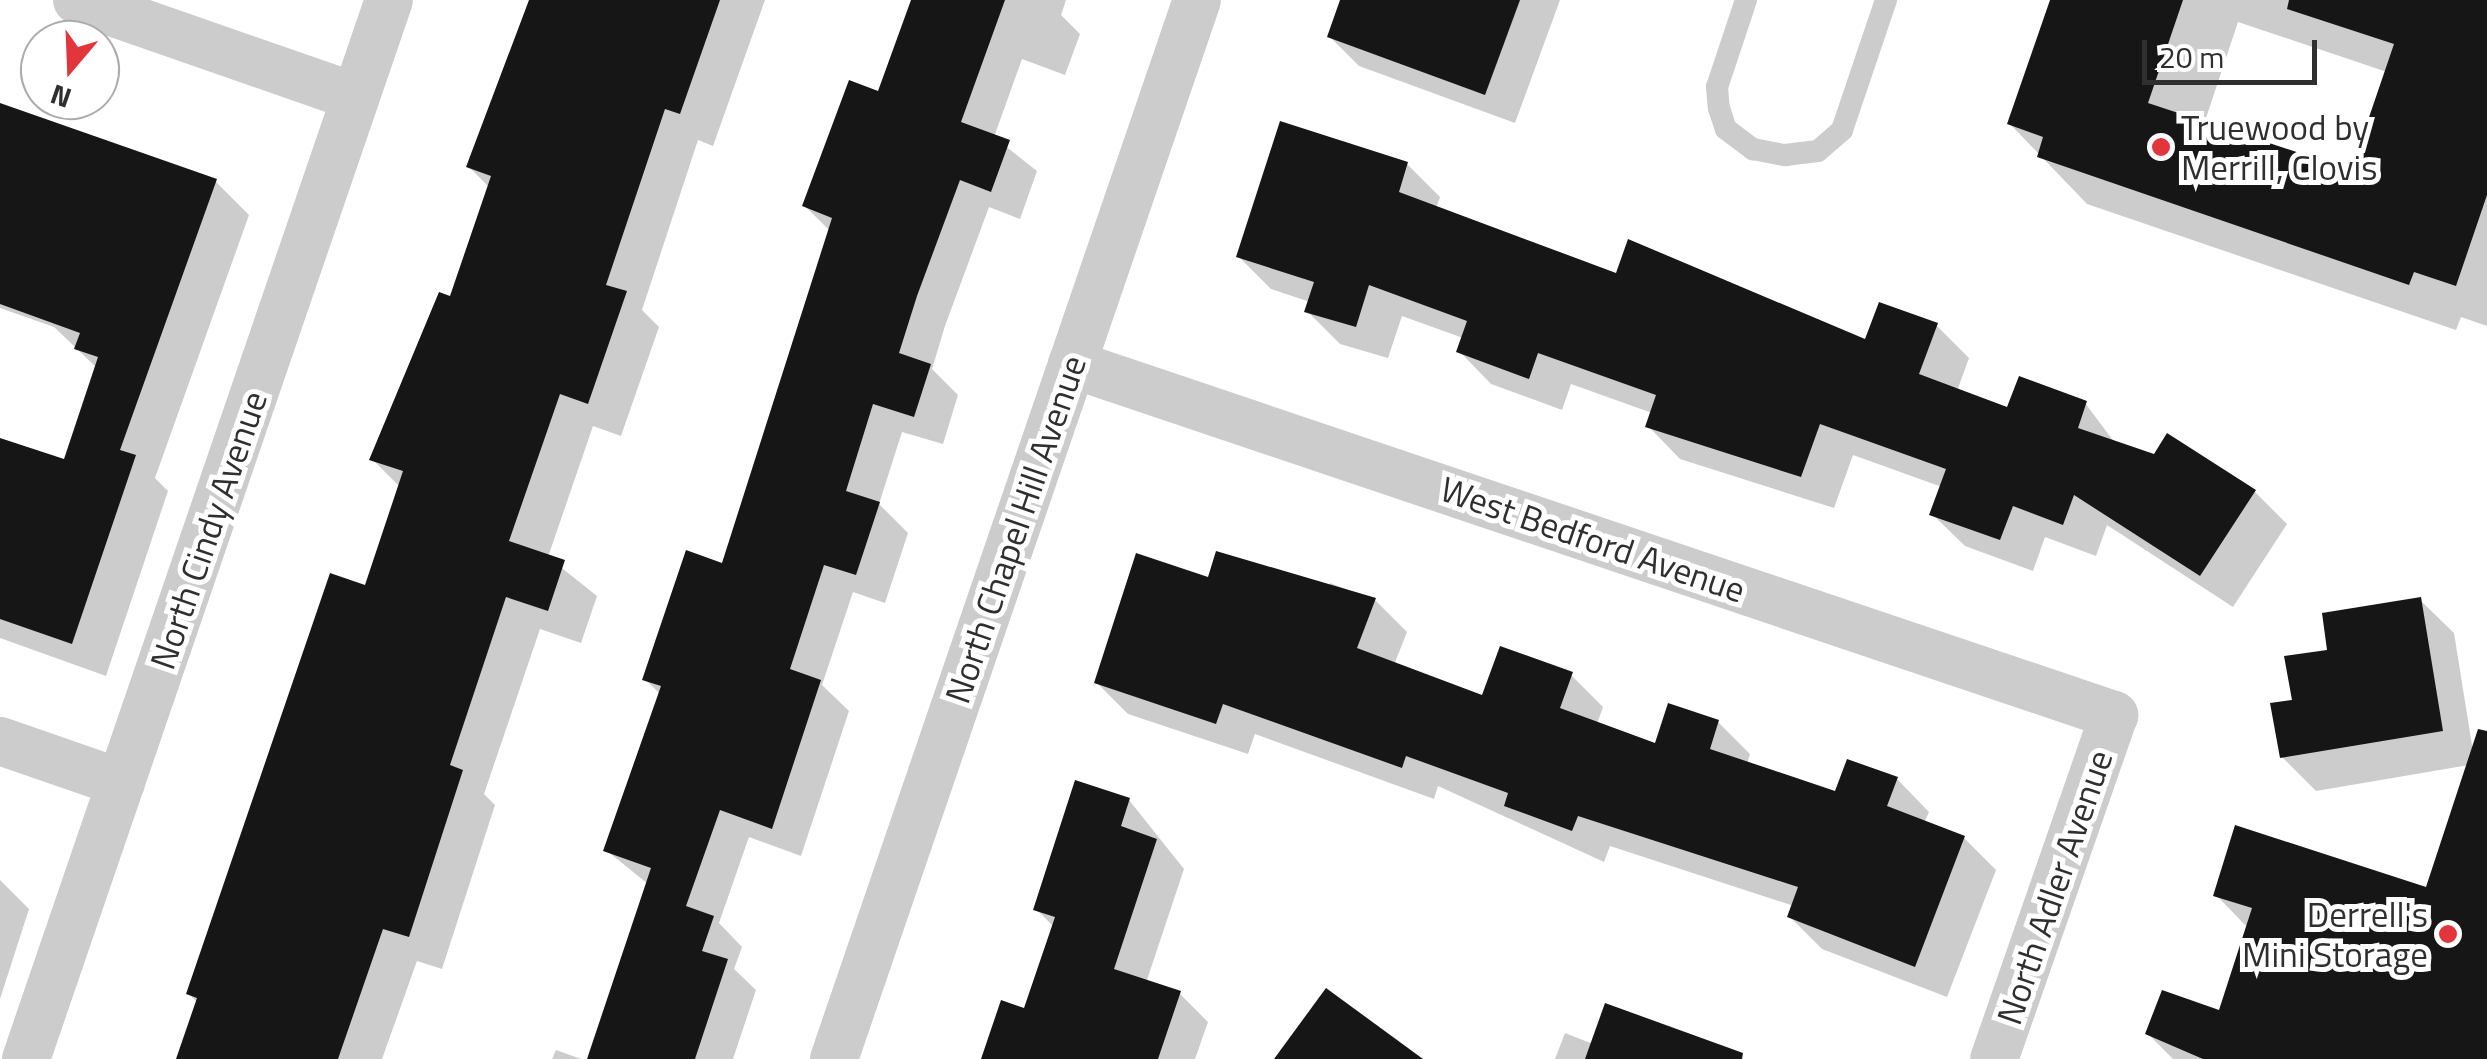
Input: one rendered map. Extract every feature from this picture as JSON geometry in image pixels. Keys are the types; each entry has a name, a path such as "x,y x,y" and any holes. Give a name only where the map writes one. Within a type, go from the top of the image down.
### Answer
{"street":[{"path":"76,0 356,97"},
{"name":"North Cindy Avenue","path":"26,1059 389,0"},
{"name":"North Chapel Hill Avenue","path":"834,1059 1198,0"},
{"name":"West Bedford Avenue","path":"1072,364 2114,715"},
{"name":"North Adler Avenue","path":"1994,1059 2114,715"},
{"path":"0,742 121,783"}],"lane":[{"path":"1746,0 1717,87 1719,108 1726,129 1753,149 1785,154 1818,151 1842,130 1886,0"}],"building":[{"path":"529,0 720,0 680,114 665,109 606,285 627,291 588,404 560,394 509,541 565,560 548,611 506,597 450,765 463,770 409,937 383,929 338,1059 176,1059 197,998 186,994 330,573 365,585 403,471 369,460 439,292 450,296 491,176 466,167"},
{"path":"911,0 1005,0 961,122 1010,140 991,192 960,180 917,296 899,353 931,364 914,417 873,404 846,491 880,502 856,575 824,565 790,669 821,680 772,829 720,810 686,906 714,916 702,951 728,959 695,1059 587,1059 651,868 603,851 661,686 642,680 686,550 722,563 832,218 802,206 849,80 878,91"},
{"path":"1340,0 1520,0 1485,95 1327,37"},
{"name":"Truewood by Merrill, Clovis","path":"2050,0 2183,0 2148,103 2351,170 2394,44 2287,9 2289,0 2487,0 2487,195 2456,286 2414,272 2409,285 2037,157 2043,137 2007,124"},
{"path":"0,103 20,110 20,120 49,120 217,179 120,450 136,455 72,644 0,619 0,438 64,459 98,357 74,349 80,333 0,304"},
{"path":"1280,121 1408,162 1399,192 1616,273 1628,239 1865,339 1879,302 1938,323 1919,374 2007,407 2019,376 2087,401 2078,428 2154,454 2167,433 2256,490 2200,576 2074,495 2063,525 2013,506 2000,540 1929,515 1946,469 1820,424 1801,477 1645,427 1656,395 1538,353 1529,379 1456,352 1467,321 1369,285 1356,327 1304,312 1314,282 1236,257"},
{"path":"1216,551 1376,598 1357,648 1482,695 1500,646 1573,672 1560,708 1655,743 1668,703 1719,720 1710,749 1835,791 1847,759 1898,777 1887,806 1965,836 1915,967 1787,917 1798,887 1578,816 1572,831 1504,806 1508,793 1406,756 1402,768 1223,704 1216,724 1094,683 1136,553 1208,577"},
{"path":"2421,597 2443,731 2280,758 2270,703 2292,700 2284,656 2327,650 2322,613"},
{"path":"2478,729 2487,731 2487,1059 2203,1059 2145,1034 2162,990 2219,1010 2252,908 2213,896 2235,825 2426,887"},
{"path":"1075,780 1130,798 1121,826 1157,839 1114,969 1181,991 1158,1059 981,1059 1001,1000 1024,1008 1055,917 1033,910"},
{"path":"1326,988 1423,1059 1274,1059"},
{"path":"1605,1003 1743,1053 1742,1059 1585,1059"}],"place":[{"name":"Truewood by Merrill, Clovis","path":"2161,147"},
{"name":"Derrell's Mini Storage","path":"2448,934"}]}
